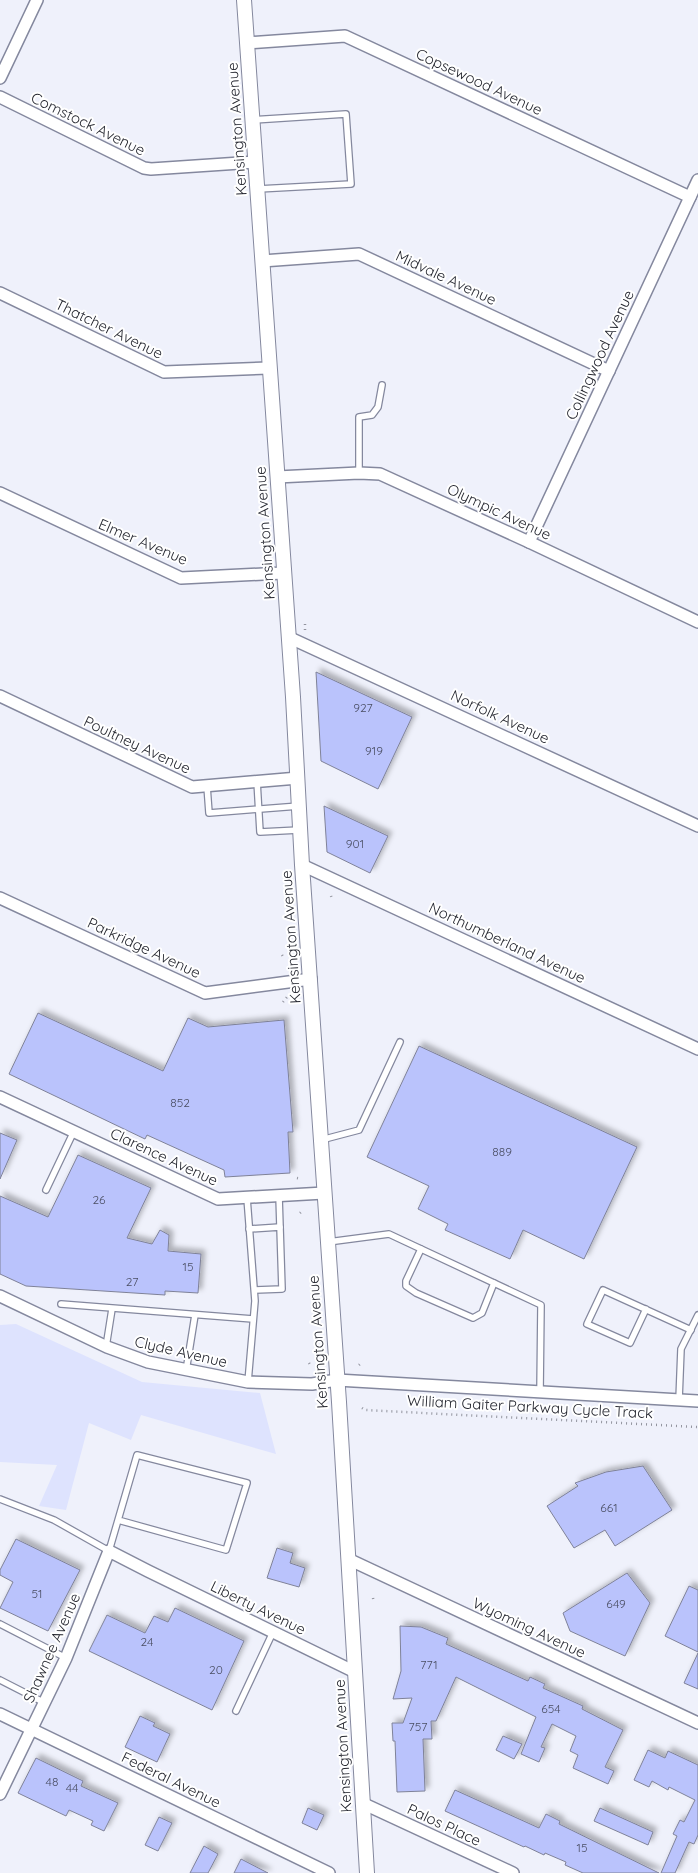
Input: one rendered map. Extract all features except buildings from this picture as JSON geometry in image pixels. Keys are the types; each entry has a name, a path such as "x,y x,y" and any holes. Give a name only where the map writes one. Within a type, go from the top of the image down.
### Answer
{"street":[{"path":"0,78 37,0"},
{"name":"Kensington Avenue","path":"244,0 268,368 300,806 302,865 337,1380 367,1873"},
{"name":"Copsewood Avenue","path":"246,43 345,36 690,197"},
{"name":"Comstock Avenue","path":"0,97 144,168 255,162"},
{"name":"Collingwood Avenue","path":"529,542 698,180"},
{"name":"Midvale Avenue","path":"262,261 359,254 609,371"},
{"name":"Thatcher Avenue","path":"0,293 164,372 268,368"},
{"name":"Olympic Avenue","path":"277,477 359,473 373,473 387,477 698,622"},
{"name":"Elmer Avenue","path":"0,494 181,578 283,573"},
{"name":"Norfolk Avenue","path":"288,637 698,826"},
{"name":"Poultney Avenue","path":"0,696 192,787 298,778"},
{"name":"Northumberland Avenue","path":"302,865 698,1049"},
{"name":"Parkridge Avenue","path":"0,898 205,993 311,979"},
{"name":"Clarence Avenue","path":"0,1097 218,1199 324,1193"},
{"name":"Clyde Avenue","path":"0,1296 106,1347 148,1362 248,1382 312,1384 337,1380 698,1401"},
{"name":"Liberty Avenue","path":"109,1551 355,1672"},
{"name":"Shawnee Avenue","path":"0,1794 66,1658 109,1551"},
{"name":"Wyoming Avenue","path":"348,1559 698,1723"},
{"name":"Federal Avenue","path":"0,1714 330,1873"},
{"name":"Palos Place","path":"362,1803 513,1873"}],"lane":[{"path":"252,120 346,114 348,134 351,184 257,189"},
{"path":"359,473 359,417 372,415 378,406 382,385"},
{"path":"257,781 260,832 301,830"},
{"path":"207,786 209,812 300,806"},
{"path":"321,1140 359,1130 400,1042"},
{"path":"46,1190 74,1131"},
{"path":"255,1290 282,1289 279,1196"},
{"path":"247,1198 255,1290 248,1382"},
{"path":"250,1229 280,1227"},
{"path":"328,1242 389,1234 542,1305 540,1392"},
{"path":"421,1249 406,1281 406,1286 416,1293 473,1318 482,1313 494,1283"},
{"path":"646,1309 630,1343 587,1324 603,1290 646,1309 691,1330"},
{"path":"61,1304 253,1319"},
{"path":"106,1347 112,1309"},
{"path":"186,1371 195,1315"},
{"path":"679,1400 681,1350 698,1316"},
{"path":"0,1499 54,1520 109,1551 118,1520 137,1455 247,1483 226,1550 118,1520"},
{"path":"0,1624 66,1658"},
{"path":"236,1711 273,1632"},
{"path":"0,1680 45,1702"}],"path":[{"path":"305,624 305,632"},
{"path":"283,1002 287,996"},
{"path":"297,1178 301,1179"},
{"name":"William Gaiter Parkway Cycle Track","path":"362,1408 365,1410 698,1427"}],"shaded area":[{"path":"16,1324 142,1382 260,1393 276,1454 141,1415 131,1440 89,1423 66,1510 39,1506 57,1465 0,1462 0,1325"}]}
